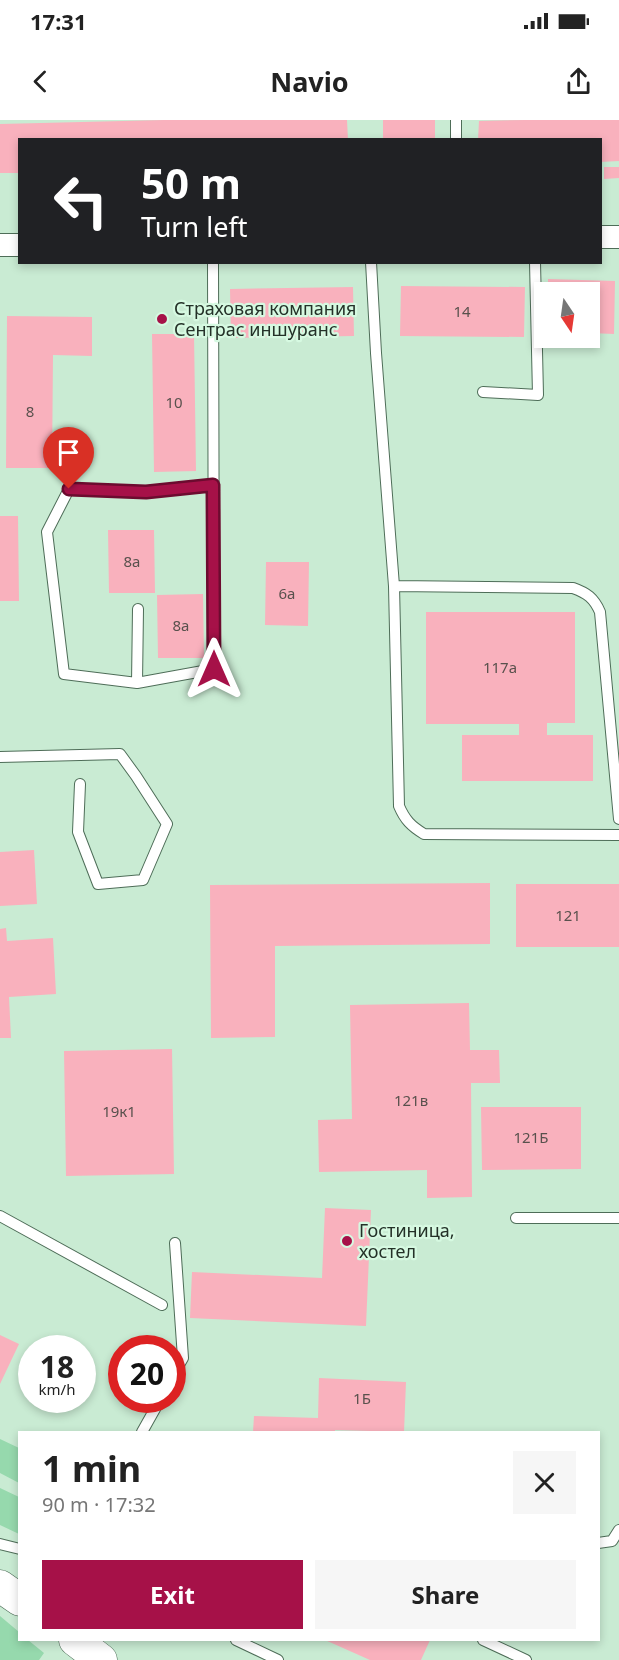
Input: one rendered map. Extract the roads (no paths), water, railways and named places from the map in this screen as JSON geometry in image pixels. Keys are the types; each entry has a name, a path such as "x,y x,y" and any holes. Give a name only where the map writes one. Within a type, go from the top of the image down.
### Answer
{"main road":[{"path":"0,1586 18,1599"},
{"path":"76,1641 101,1660"}],"street":[{"path":"602,237 619,237"},
{"path":"0,245 18,245"}],"lane":[{"path":"456,120 456,138"},
{"path":"213,264 214,669 137,683 64,674 47,532 69,489 146,492 213,485"},
{"path":"371,264 375,353 394,586 399,806 404,818 424,834 619,835"},
{"path":"483,392 538,395 534,264"},
{"path":"394,586 573,588 586,593 595,600 600,612 619,819"},
{"path":"137,683 138,609"},
{"path":"0,757 120,754 167,824 143,880 98,884 78,832 80,784"},
{"path":"0,1216 162,1305"},
{"path":"516,1218 619,1218"},
{"path":"175,1243 181,1335"},
{"path":"143,1431 153,1413"},
{"path":"600,1543 612,1541 619,1530"},
{"path":"0,1544 18,1548"},
{"path":"241,1641 260,1645 278,1660"},
{"path":"488,1641 526,1660"}],"place":[{"name":"Страховая компания Сентрас иншуранс","path":"162,319"},
{"name":"Гостиница, хостел","path":"347,1241"}]}
